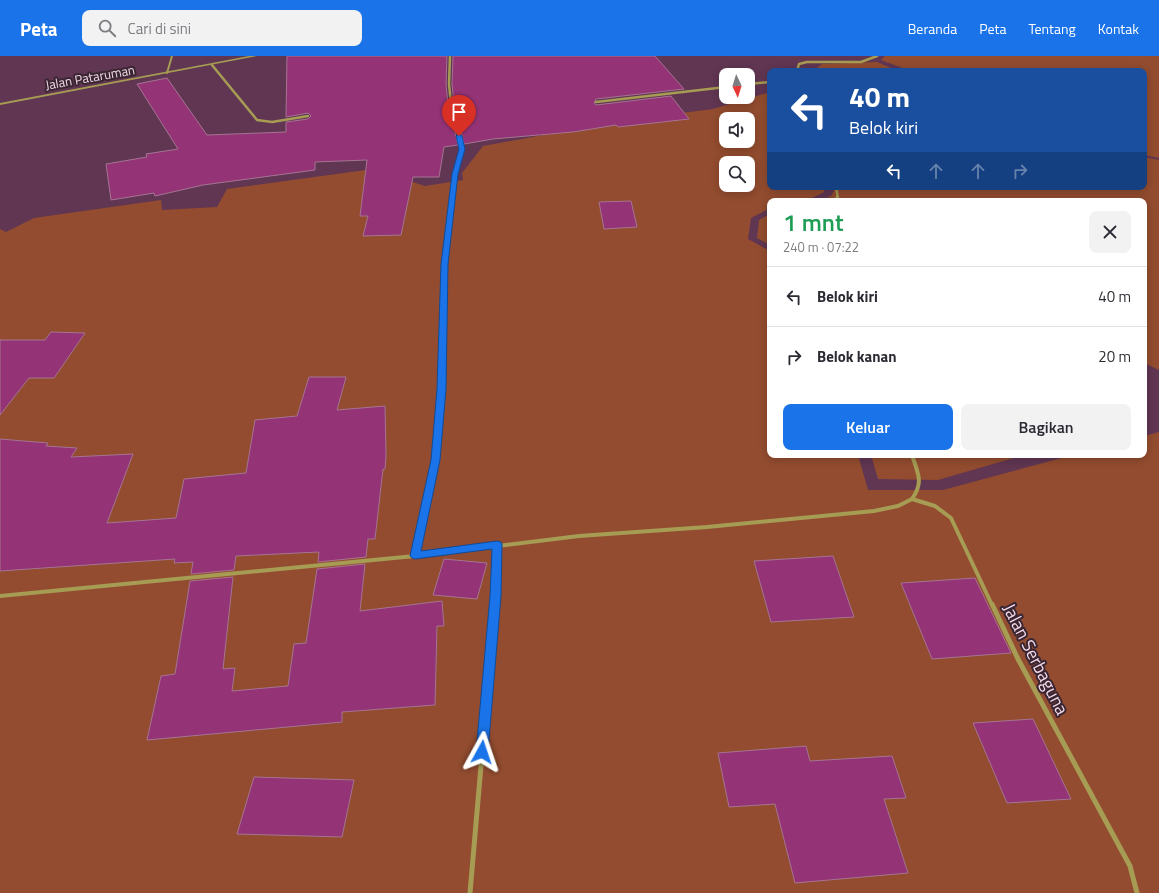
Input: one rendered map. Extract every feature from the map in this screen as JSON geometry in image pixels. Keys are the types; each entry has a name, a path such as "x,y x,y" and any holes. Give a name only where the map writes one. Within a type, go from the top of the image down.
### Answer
{"street":[{"name":"Jalan Pataruman","path":"0,104 255,56"},
{"path":"415,556 436,460 441,389 444,264 455,174 462,149 451,104 449,84 450,56"},
{"path":"796,68 799,64 807,62 856,62 877,56"},
{"path":"212,65 257,120 272,122 308,116"},
{"path":"755,83 767,82"},
{"path":"596,102 719,88"},
{"path":"0,596 415,556 497,544 650,530 707,527 874,511 898,506 912,499 919,489 919,476 913,458"},
{"name":"Jalan Serbaguna","path":"912,499 934,506 951,518 1018,659 1130,866 1137,893"},
{"path":"470,893 496,596 497,544"}],"lane":[{"path":"167,73 172,56"}],"shaded area":[{"path":"885,56 1159,56 1159,158 1147,156 1147,68 903,68 881,60"},
{"path":"877,62 891,68 817,68 822,64"},
{"path":"767,93 767,190 824,190 824,192 812,198 767,198 767,210 751,218 748,239 767,249 767,458 859,458 868,490 943,490 1062,458 1147,458 1147,435 1159,432 1159,893 0,893 0,229 6,232 34,218 161,200 162,210 217,207 227,189 373,169 425,186 463,180 462,173 483,146 620,121 713,109 730,104 755,104 755,96"},
{"path":"1147,158 1159,160 1159,370 1147,364 1147,198 827,198 831,196 834,190 1147,190"},
{"path":"767,216 767,243 757,238 759,220"},
{"path":"872,458 1014,458 938,480 878,479"}],"building":[{"path":"287,56 447,56 446,84 448,104 458,145 444,147 439,177 413,177 401,235 363,236 368,216 360,216 367,160 315,162 315,170 203,185 155,196 154,193 111,200 106,164 147,157 146,154 178,149 137,84 167,78 207,135 286,132 286,122 308,119 311,116 308,113 286,117"},
{"path":"453,56 655,56 684,89 596,99 594,103 596,105 671,96 689,119 618,127 616,125 573,132 493,139 464,144 454,104 452,84"},
{"path":"631,201 637,227 604,229 599,202"},
{"path":"51,332 85,333 54,378 29,378 0,415 0,340 45,340"},
{"path":"309,377 346,377 337,410 385,406 385,469 383,469 375,539 368,539 366,557 318,562 319,552 236,556 234,570 191,574 193,562 174,563 175,559 0,571 0,439 48,443 46,446 77,448 71,457 133,454 107,523 176,518 184,479 246,473 255,420 297,416"},
{"path":"833,556 854,617 771,622 754,561"},
{"path":"444,559 487,563 477,599 433,595"},
{"path":"365,564 360,611 442,601 444,626 437,626 435,705 342,712 342,722 147,740 161,676 175,674 190,581 233,577 223,669 235,668 232,691 288,686 294,644 306,643 317,569"},
{"path":"975,578 1011,653 932,659 901,583"},
{"path":"1033,719 1071,799 1007,803 973,723"},
{"path":"806,746 810,761 892,756 906,798 884,799 908,873 795,883 775,804 729,807 718,753"},
{"path":"254,777 354,780 342,837 237,834"}],"route":[{"path":"459,136 462,149 455,174 444,264 441,389 436,460 415,556 497,544 496,596 482,752"}]}
